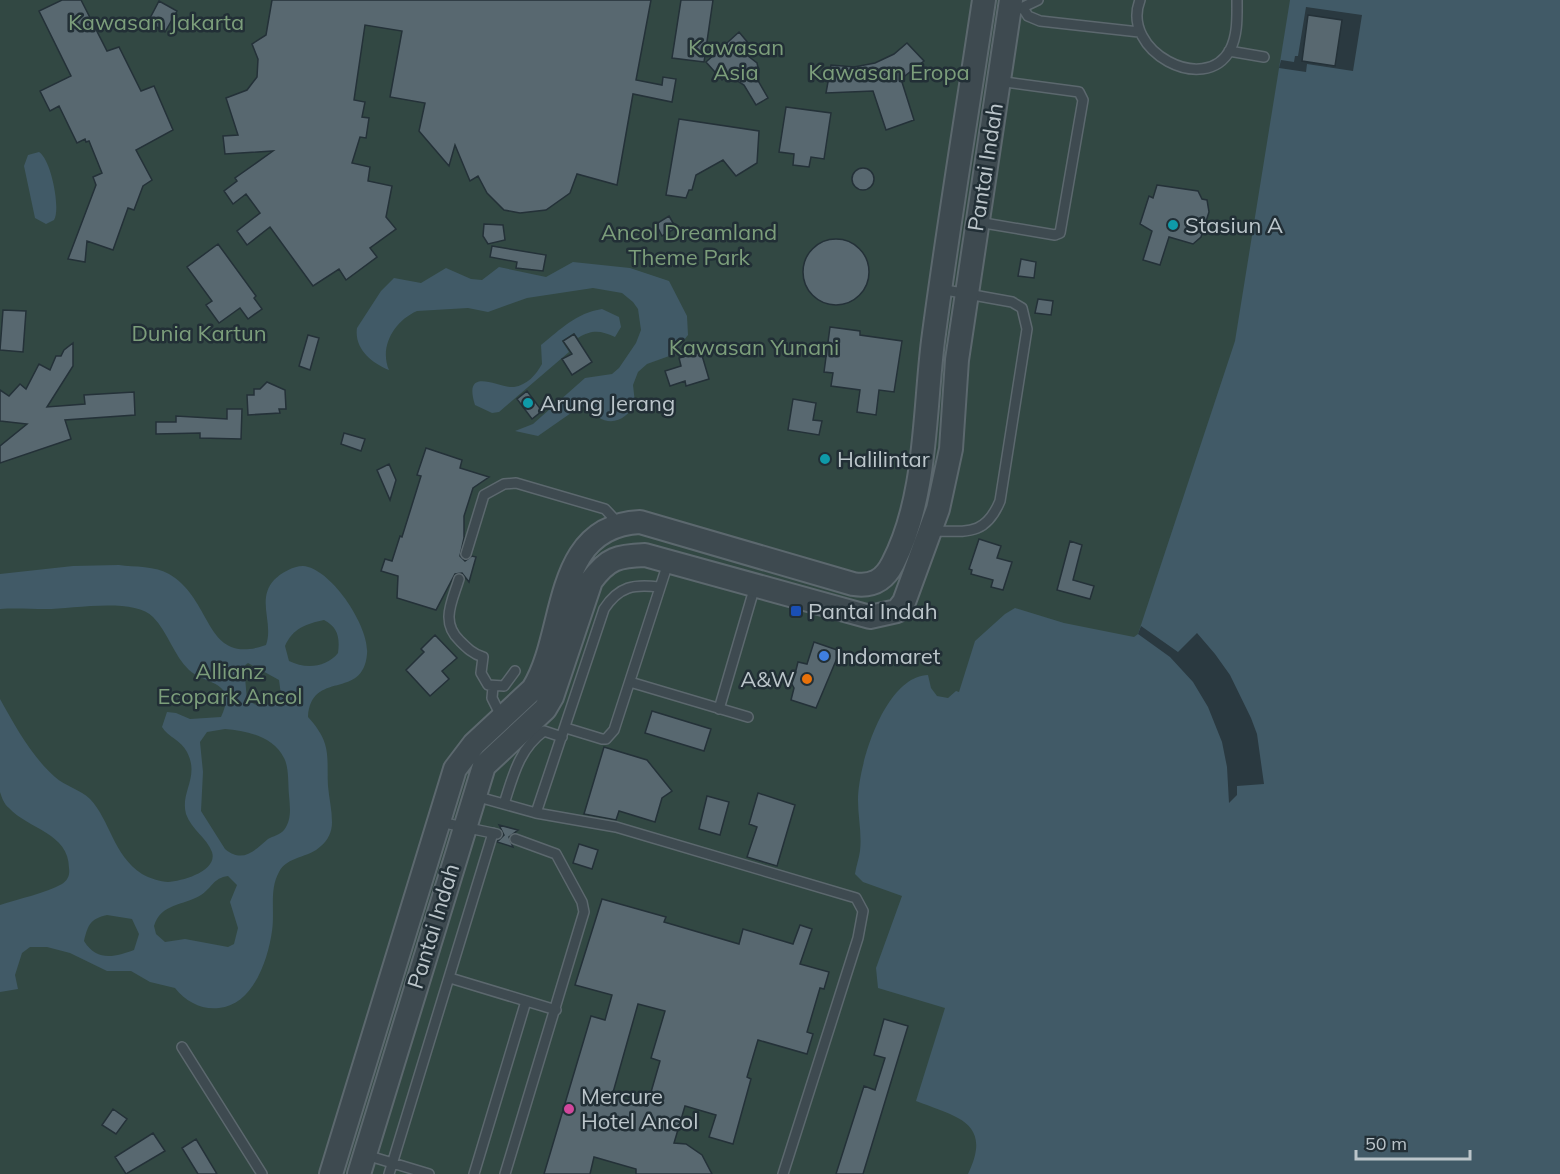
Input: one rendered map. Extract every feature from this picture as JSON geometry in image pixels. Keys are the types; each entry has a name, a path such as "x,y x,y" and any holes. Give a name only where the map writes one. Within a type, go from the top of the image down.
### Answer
{"street":[{"name":"Pantai Indah","path":"331,1174 455,769 463,755 533,690 541,677 563,597 576,560 585,546 601,531 619,524 640,522 853,584 865,586 875,583 889,571 919,476 940,289 984,0"},
{"name":"Pantai Indah","path":"362,1164 463,828 488,760 545,709 555,688 591,580 604,564 632,555 645,555 870,617 886,616 897,611 909,593 931,531 945,482 951,449 957,360 976,222 998,81 1014,6"}],"lane":[{"path":"1014,6 1038,0"},
{"path":"1140,0 1139,32 1152,50 1177,66 1195,69 1213,65 1229,51 1237,24 1237,0"},
{"path":"1014,6 1040,21 1139,32"},
{"path":"1229,51 1264,57"},
{"path":"976,222 1055,235 1060,233 1083,100 1079,92 998,81"},
{"path":"931,531 972,531 987,525 995,514 1000,501 1025,350 1027,318 1022,308 1012,302 940,289"},
{"path":"466,554 484,495 510,483 604,509 619,524"},
{"path":"504,804 521,754 534,738 544,731 606,739 614,730 669,560"},
{"path":"459,579 447,617 448,624 454,635 472,653 483,657 481,673 483,680 493,687"},
{"path":"536,813 599,621 610,600 617,592 634,585 659,587"},
{"path":"719,709 755,586"},
{"path":"493,687 509,682 515,671"},
{"path":"630,682 747,717"},
{"path":"493,687 492,698 502,718"},
{"path":"474,795 536,813 616,827 856,898 863,911 858,938 783,1174"},
{"path":"389,1174 495,833 438,822"},
{"path":"506,1174 582,923 582,902 556,854 515,839"},
{"path":"450,978 556,1010"},
{"path":"474,1174 526,1001"},
{"path":"182,1047 262,1174"},
{"path":"362,1164 393,1163 429,1174"}],"green space":[{"name":"Ancol Dreamland Theme Park","path":"0,0 1560,0 1560,1174 0,1174"}],"water":[{"path":"1290,0 1560,0 1560,1174 968,1174 975,1157 976,1143 973,1132 957,1117 916,1101 945,1008 878,988 876,968 902,896 863,882 855,874 860,854 858,800 863,766 877,725 899,690 913,679 928,675 931,688 937,696 948,698 956,691 959,692 975,641 1015,608 1064,623 1134,637 1138,634 1235,341"},
{"path":"39,152 47,164 54,184 56,214 54,220 46,224 35,218 24,166 28,155"},
{"path":"573,262 630,268 669,281 687,316 688,335 672,355 647,364 638,372 633,385 635,403 624,417 614,421 604,420 581,406 538,436 515,431 533,424 585,378 612,374 619,368 636,343 641,330 638,309 622,293 593,288 527,298 488,312 468,308 417,311 395,328 387,344 386,361 389,370 370,359 358,342 357,328 381,291 394,278 421,283 446,268 471,279 482,280 499,267 546,277"},
{"path":"602,309 619,317 621,327 615,337 597,332 578,338 574,333 562,341 569,352 499,412 492,413 475,405 472,393 474,385 484,381 514,387 527,382 542,364 541,345 577,318"},
{"path":"119,565 164,571 184,585 220,639 231,647 246,649 266,645 268,628 266,596 274,580 287,570 303,566 314,569 336,588 347,601 362,629 367,654 363,668 357,677 327,688 318,694 311,702 308,717 324,740 326,749 332,818 330,832 326,841 316,850 287,863 279,872 274,886 273,923 267,955 250,990 231,1005 219,1008 201,1006 189,1001 175,988 150,982 131,971 107,971 70,953 47,947 30,947 22,953 15,975 18,989 0,992 0,905 62,884 67,879 69,871 67,856 55,839 17,815 2,799 0,792 0,699 31,751 59,780 90,799 97,807 124,857 142,874 165,882 182,880 205,870 212,859 210,847 191,824 186,814 185,799 191,777 187,752 162,727 167,712 190,719 221,717 226,696 223,690 189,670 158,623 144,611 118,606 0,609 0,574 73,566","holes":["324,620 335,630 339,642 338,653 328,662 308,666 289,661 285,646 292,635 306,625","248,663 279,680 281,695 272,704 258,706 247,700 244,666","225,729 259,736 273,744 286,762 290,804 287,826 282,832 248,854 237,855 225,849 201,811 203,772 200,742 207,732","228,876 237,885 230,902 238,928 234,944 228,947 185,939 165,942 156,934 154,926 162,913 201,895 216,881","107,915 132,919 139,934 134,950 107,956 89,948 84,941 85,935 97,918"]}],"pier":[{"path":"1306,7 1362,15 1353,71 1307,64 1306,72 1279,68 1281,60 1294,62 1295,56 1298,56"},
{"path":"1141,626 1178,652 1197,633 1215,654 1230,675 1251,718 1257,734 1264,784 1237,786 1237,795 1229,803 1227,767 1222,742 1208,707 1193,682 1170,657 1138,634"}],"building":[{"path":"62,0 81,0 107,51 119,47 141,91 154,86 173,130 136,150 152,180 143,186 134,210 128,208 113,250 87,241 85,262 68,259 96,185 93,177 102,173 89,141 86,142 85,139 77,143 59,106 50,111 40,91 71,76 39,11"},
{"path":"272,0 651,0 636,80 662,85 663,77 676,79 672,102 633,94 617,185 577,174 570,193 546,210 520,213 504,210 487,193 478,176 470,181 455,145 449,166 419,131 425,103 390,97 402,31 365,25 354,100 365,102 362,117 369,118 366,138 360,137 352,163 370,167 368,181 392,186 386,217 396,229 370,248 377,257 346,280 339,269 313,286 270,227 247,245 237,231 260,213 246,194 233,204 224,191 237,181 235,178 273,151 225,154 223,136 238,135 226,98 247,90 257,77 258,59 252,44 266,35"},
{"path":"681,0 713,0 704,62 672,58"},
{"path":"159,1 177,11 165,32 148,22"},
{"path":"1308,15 1342,20 1335,66 1302,61"},
{"path":"739,32 754,50 748,56 757,63 759,72 756,77 768,98 756,105 744,85 728,75 722,80 706,62"},
{"path":"907,43 924,61 901,79 914,120 886,130 873,91 826,93 831,65 854,67 875,63 894,54"},
{"path":"786,107 831,113 824,159 811,157 809,167 793,165 794,154 779,152"},
{"path":"679,119 759,131 757,163 736,176 723,160 696,175 692,190 689,190 686,198 666,195"},
{"path":"863,168 871,171 874,179 871,187 863,190 855,187 852,179 855,171"},
{"name":"Stasiun A","path":"1157,185 1198,191 1202,199 1207,200 1209,212 1201,237 1193,244 1169,237 1160,265 1143,260 1152,231 1140,224 1149,196 1153,198"},
{"path":"669,216 676,228 662,236 656,224"},
{"path":"484,224 503,225 505,240 488,244 483,236"},
{"path":"836,239 848,242 859,249 866,260 869,272 866,284 859,295 848,302 836,305 824,302 813,295 806,284 803,272 806,260 813,249 824,242"},
{"path":"218,244 256,296 254,298 262,309 248,319 240,308 219,323 206,305 212,301 187,267"},
{"path":"492,246 546,255 543,271 516,268 517,262 490,257"},
{"path":"1021,259 1036,262 1034,278 1018,276"},
{"path":"1038,299 1053,301 1051,315 1035,313"},
{"path":"3,310 26,311 23,352 0,350"},
{"path":"830,327 860,331 860,335 902,341 894,392 879,390 876,415 857,412 860,390 831,386 833,373 824,372"},
{"path":"574,334 592,362 572,375 562,359 572,354 563,341"},
{"path":"308,335 319,338 310,370 299,366"},
{"path":"73,343 73,366 47,407 85,404 84,395 134,392 135,415 65,420 71,439 0,463 0,446 27,424 0,421 0,390 9,396 20,384 26,389 39,364 50,370 56,356 61,356 64,350"},
{"path":"701,352 709,379 686,386 685,381 670,386 665,371 681,366 679,358"},
{"path":"267,382 285,390 286,409 279,409 280,413 248,415 247,395 254,395 254,389 260,389"},
{"name":"Arung Jerang","path":"527,391 542,411 532,419 517,399"},
{"path":"793,399 816,403 813,420 822,421 819,435 788,430"},
{"path":"227,409 242,409 241,439 200,438 200,433 156,434 156,422 176,422 176,416 227,419"},
{"path":"344,433 365,439 361,451 341,444"},
{"path":"426,448 462,460 460,468 489,477 473,488 464,516 464,538 460,556 465,561 472,556 476,557 469,582 462,573 455,574 436,610 397,598 398,576 381,571 385,559 392,561 400,536 402,537 421,476 417,475"},
{"path":"389,464 396,480 390,500 377,470"},
{"path":"979,539 1001,546 997,558 1012,562 1003,590 991,587 993,580 971,574 972,570 969,569"},
{"path":"1070,541 1082,545 1073,580 1094,586 1090,599 1057,590"},
{"path":"435,635 457,658 442,671 449,679 430,696 406,670 424,652 421,649"},
{"path":"814,642 840,651 816,708 791,700 794,688 788,677 796,670 798,662 807,664"},
{"path":"652,711 711,729 704,751 645,733"},
{"path":"604,747 647,760 672,791 662,798 655,822 619,811 616,820 584,814"},
{"path":"758,793 795,805 777,866 747,857 757,827 749,824"},
{"path":"707,796 729,802 720,835 699,829"},
{"path":"499,825 518,830 509,837 513,847 497,842 504,835"},
{"path":"579,844 598,850 592,869 573,863"},
{"path":"602,899 666,917 664,922 739,944 743,929 793,944 800,925 812,929 800,964 829,972 824,989 820,988 807,1032 813,1034 807,1054 758,1040 747,1077 751,1079 733,1144 709,1137 716,1115 685,1106 674,1143 686,1144 702,1155 712,1174 636,1174 636,1169 594,1157 590,1174 544,1174 591,1016 605,1020 612,995 575,985","holes":["638,1004 665,1011 651,1058 660,1061 647,1106 612,1096"]},
{"path":"884,1019 908,1026 863,1174 836,1174 864,1086 875,1090 885,1058 874,1055"},
{"path":"113,1109 127,1119 116,1134 102,1125"},
{"path":"153,1133 165,1151 126,1174 115,1157"},
{"path":"196,1139 217,1174 198,1174 182,1148"}],"place":[{"name":"Stasiun A","path":"1173,225"},
{"name":"Arung Jerang","path":"528,403"},
{"name":"Halilintar","path":"825,459"},
{"name":"Pantai Indah","path":"796,611"},
{"name":"Indomaret","path":"824,656"},
{"name":"A&W","path":"807,679"},
{"name":"Mercure Hotel Ancol","path":"569,1109"}],"park label":[{"name":"Kawasan Jakarta","path":"156,22"},
{"name":"Kawasan Asia","path":"736,60"},
{"name":"Kawasan Eropa","path":"889,72"},
{"name":"Dunia Kartun","path":"199,333"},
{"name":"Kawasan Yunani","path":"754,347"},
{"name":"Allianz Ecopark Ancol","path":"230,684"}]}
